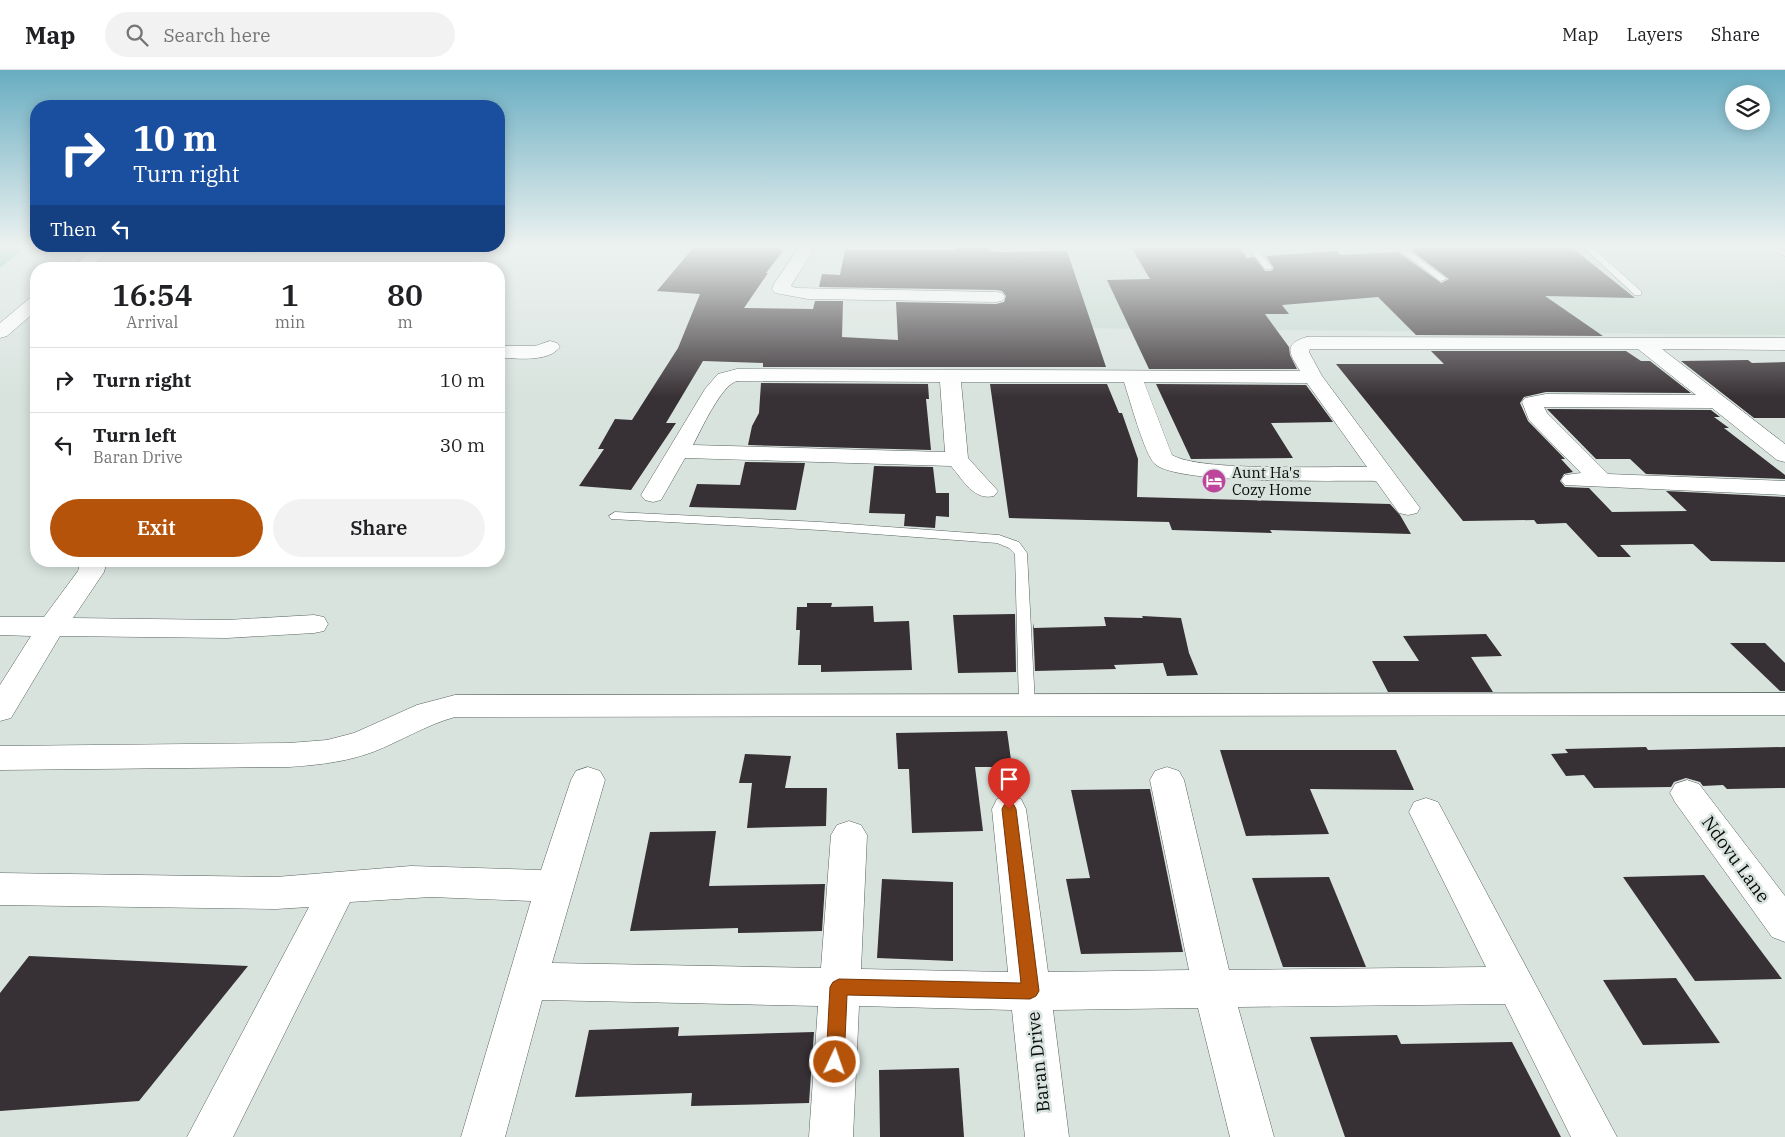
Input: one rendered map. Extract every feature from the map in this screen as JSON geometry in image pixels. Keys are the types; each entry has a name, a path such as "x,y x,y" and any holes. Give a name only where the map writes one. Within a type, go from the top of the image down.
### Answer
{"street":[{"path":"983,297 996,297"},
{"path":"0,332 30,307"},
{"path":"1408,508 1347,427 1313,377 1299,352 1300,346 1307,343 1785,344"},
{"path":"1642,343 1785,455"},
{"path":"505,352 538,352 550,346"},
{"path":"654,495 712,392 726,378 731,376 756,374 1313,377"},
{"path":"950,376 957,459 986,491"},
{"path":"1132,376 1162,459 1175,467 1232,472 1384,474"},
{"path":"1600,480 1537,415 1532,402 1546,400 1717,402"},
{"path":"678,451 957,459"},
{"path":"1573,480 1785,488"},
{"path":"0,710 52,627 91,572 92,567"},
{"path":"0,626 227,629 314,624"},
{"path":"0,758 289,755 327,752 362,743 428,712 455,706 1785,704"},
{"path":"482,1137 529,981 554,886 588,780"},
{"path":"1167,780 1214,988 1252,1137"},
{"name":"Ndovu Lane","path":"1687,793 1785,925"},
{"name":"Baran Drive","path":"1009,809 1047,1137"},
{"path":"1426,812 1596,1137"},
{"path":"831,1137 849,835"},
{"path":"0,889 276,893 390,883 449,881 554,886"},
{"path":"209,1137 338,889"},
{"path":"529,981 1030,991 1516,985"}],"lane":[{"path":"615,516 999,539 1014,545 1021,553 1027,705"}],"shaded area":[{"path":"1056,297 1785,297 1785,335 1066,328"}],"building":[{"path":"699,297 752,297 744,308 813,309 815,301 843,301 842,337 898,340 896,302 996,304 1004,302 1006,297 1082,297 1106,367 763,367 763,363 703,361 666,423 676,423 631,490 579,486 604,449 598,449 615,419 632,420 678,348"},
{"path":"1115,297 1546,297 1603,336 1416,335 1378,297 1282,305 1289,314 1265,314 1289,347 1290,355 1297,369 1149,369"},
{"path":"1581,297 1633,297 1635,298"},
{"path":"1431,351 1626,351 1641,361 1650,361 1691,393 1546,392 1524,397 1520,403 1528,421 1565,459 1561,459 1573,472 1564,474 1560,481 1565,487 1589,488 1612,512 1687,511 1666,491 1785,497 1785,562 1711,561 1693,544 1620,545 1631,557 1598,557 1566,523 1537,524 1534,520 1463,521 1336,364 1444,364"},
{"path":"1748,360 1752,363 1785,362 1785,418 1754,418 1681,361"},
{"path":"761,383 928,384 929,399 926,399 931,450 748,445 752,426 759,413"},
{"path":"990,384 1107,384 1119,413 1122,413 1138,459 1137,497 1390,504 1400,515 1411,534 1270,530 1272,533 1172,530 1169,522 1009,518"},
{"path":"1156,384 1306,385 1333,422 1271,423 1293,458 1191,459"},
{"path":"1547,409 1711,410 1720,417 1714,417 1729,428 1724,428 1785,475 1785,479 1646,474 1630,459 1596,459"},
{"path":"745,462 805,463 796,510 689,507 697,484 740,485"},
{"path":"874,466 933,467 936,493 949,493 949,517 936,516 935,528 904,526 905,514 869,513"},
{"path":"807,603 832,603 831,607 873,606 874,622 909,621 912,670 821,672 821,665 798,665 800,630 796,630 797,607 807,607"},
{"path":"1015,614 1016,672 958,673 953,615"},
{"path":"1142,616 1181,618 1189,653 1198,675 1167,676 1163,663 1114,665 1116,669 1035,671 1033,623 1034,628 1106,626 1104,617 1143,618"},
{"path":"1486,634 1502,656 1471,657 1493,692 1388,692 1372,661 1419,661 1403,636"},
{"path":"1730,643 1765,643 1785,663 1785,691 1780,691"},
{"path":"1007,731 1012,767 975,767 983,831 912,833 909,769 898,769 896,733"},
{"path":"1646,747 1648,750 1785,747 1785,788 1727,789 1723,785 1703,786 1700,782 1686,778 1674,782 1671,787 1594,788 1584,775 1566,776 1551,754 1568,753 1565,749"},
{"path":"1220,750 1396,750 1414,790 1310,789 1329,834 1246,836"},
{"path":"745,754 791,756 785,788 827,788 826,826 747,828 752,783 739,783"},
{"path":"1150,789 1183,952 1081,954 1066,879 1090,878 1071,790"},
{"path":"716,831 709,886 825,884 822,931 738,933 738,928 630,931 650,832"},
{"path":"1704,875 1782,979 1695,981 1623,877"},
{"path":"1329,877 1366,967 1283,967 1252,878"},
{"path":"882,879 953,882 953,961 877,958"},
{"path":"29,956 248,966 139,1101 0,1111 0,993"},
{"path":"1676,978 1720,1043 1643,1045 1603,980"},
{"path":"679,1027 678,1036 814,1032 809,1103 691,1106 692,1093 575,1097 589,1030"},
{"path":"1397,1035 1401,1044 1512,1042 1561,1137 1345,1137 1310,1037"},
{"path":"959,1068 964,1137 880,1137 879,1070"}],"place":[{"name":"Aunt Ha's Cozy Home","path":"1214,481"}],"route":[{"path":"835,1062 839,987 1030,991 1009,809"}]}
